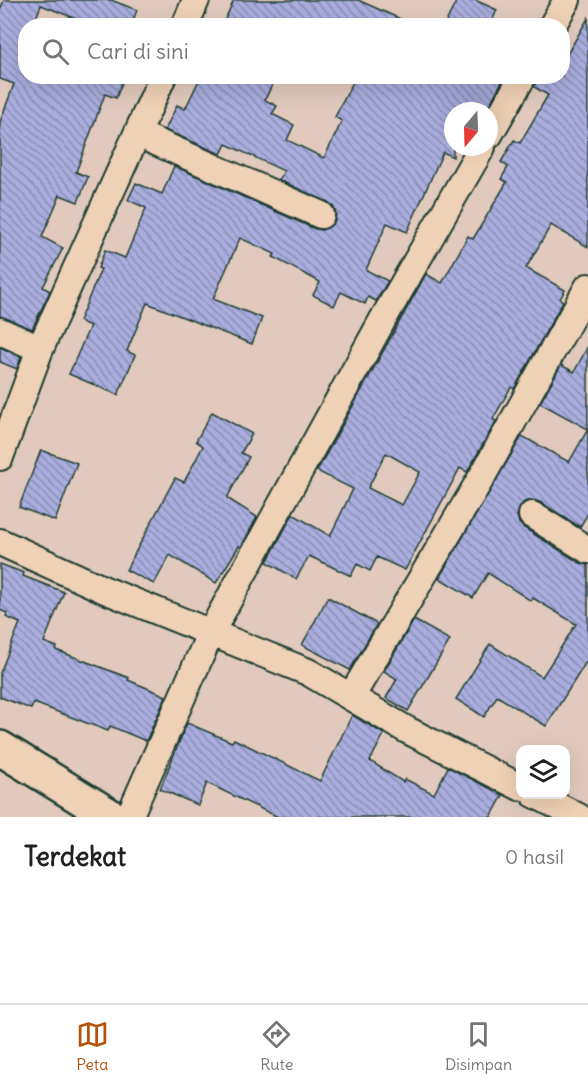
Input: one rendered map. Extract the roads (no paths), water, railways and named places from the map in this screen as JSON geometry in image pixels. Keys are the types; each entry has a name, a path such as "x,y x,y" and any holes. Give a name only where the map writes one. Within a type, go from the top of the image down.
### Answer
{"main road":[{"path":"0,748 112,817"}],"street":[{"path":"188,18 196,0"},
{"path":"557,18 567,0"},
{"path":"0,457 40,349 160,84"},
{"path":"498,119 518,84"},
{"path":"138,134 321,215"},
{"path":"129,817 211,632 382,321 477,156"},
{"path":"351,697 483,475 588,287"},
{"path":"0,331 40,349"},
{"path":"532,515 588,550"},
{"path":"0,542 105,590 308,672 407,730 516,786"},
{"path":"542,799 579,817"}]}
